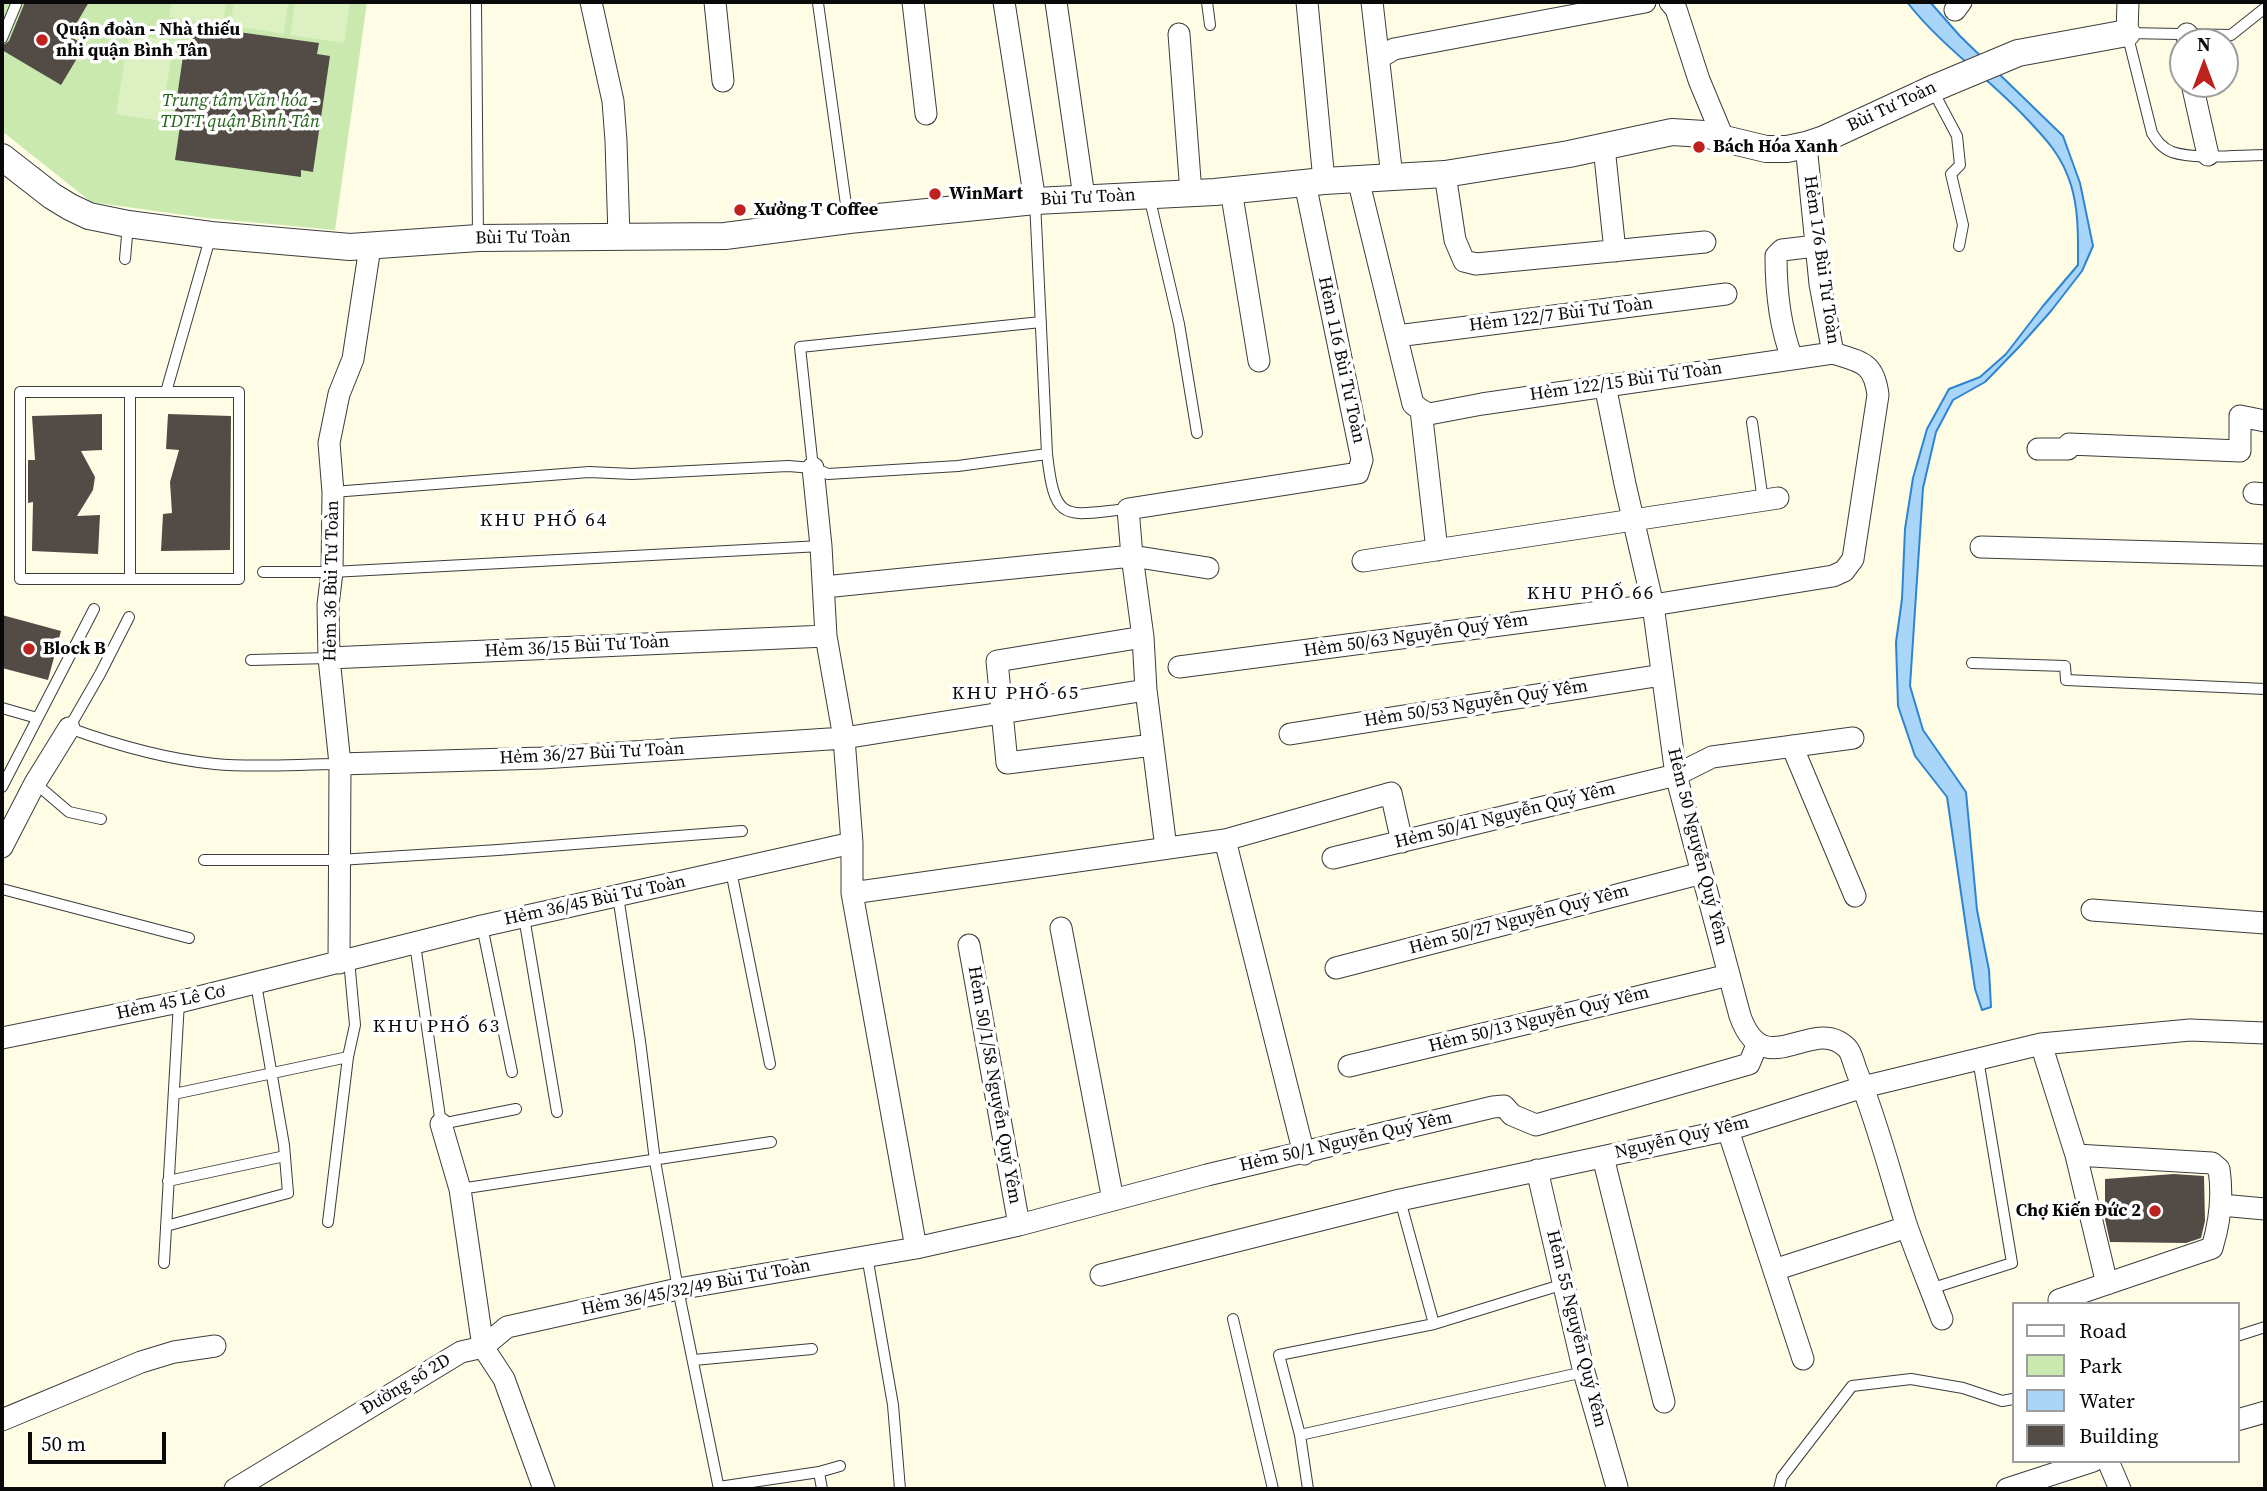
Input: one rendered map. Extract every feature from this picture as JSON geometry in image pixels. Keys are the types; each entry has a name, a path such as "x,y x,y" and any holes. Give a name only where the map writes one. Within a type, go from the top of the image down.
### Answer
{"street":[{"path":"591,2 613,101 617,141 619,237"},
{"path":"715,2 723,81"},
{"path":"913,2 926,114"},
{"path":"1004,2 1035,201"},
{"path":"1056,2 1084,197"},
{"path":"1307,2 1314,182"},
{"path":"1372,2 1392,177"},
{"path":"1379,58 1394,49 1586,7 1645,2"},
{"path":"1670,2 1679,18 1699,80 1724,140"},
{"path":"2127,33 2128,2"},
{"name":"Bùi Tư Toàn","path":"2,157 70,207 89,216 211,235 330,247 370,247 478,238 726,236 1035,201 1191,193 1445,174 1531,161 1672,132 1688,132 1766,149 1787,149 1807,145 1998,60 2035,48 2127,33"},
{"path":"1179,34 1191,193"},
{"path":"2195,98 2208,155"},
{"name":"Hẻm 176 Bùi Tư Toàn","path":"1653,605 1833,576 1843,571 1853,559 1878,395 1876,378 1867,366 1833,353 1820,284 1807,145"},
{"path":"1604,147 1615,251"},
{"path":"1445,174 1458,251 1464,261 1476,264 1705,242"},
{"path":"1358,179 1413,404 1421,410 1437,550"},
{"name":"Hẻm 116 Bùi Tư Toàn","path":"1128,509 1358,473 1362,460 1314,182"},
{"path":"1231,190 1259,361"},
{"path":"1792,358 1786,344 1781,317 1776,256 1782,250 1816,246"},
{"name":"Hẻm 36 Bùi Tư Toàn","path":"344,962 339,860 340,764 329,659 328,605 332,572 333,492 329,443 339,394 354,359 370,247"},
{"name":"Hẻm 122/7 Bùi Tư Toàn","path":"1397,336 1726,294"},
{"name":"Hẻm 122/15 Bùi Tư Toàn","path":"1421,410 1429,414 1605,385 1833,353"},
{"name":"Hẻm 50 Nguyễn Quý Yêm","path":"1605,385 1653,605 1676,775 1745,1031 1757,1045"},
{"path":"2038,449 2068,449 2069,444 2240,451 2240,416 2265,421"},
{"path":"813,468 826,636 844,738 852,843 852,892 916,1248"},
{"path":"1363,561 1770,500"},
{"path":"1128,509 1143,637 1146,690 1166,848"},
{"path":"1981,547 2265,555"},
{"path":"824,587 1132,556 1208,568"},
{"name":"Hẻm 50/63 Nguyễn Quý Yêm","path":"1179,667 1653,605"},
{"name":"Hẻm 36/15 Bùi Tư Toàn","path":"329,659 826,636"},
{"path":"1143,637 997,661 1007,763 1153,745"},
{"name":"Hẻm 50/53 Nguyễn Quý Yêm","path":"1290,734 1662,675"},
{"name":"Hẻm 36/27 Bùi Tư Toàn","path":"340,764 542,758 844,738 1146,690"},
{"path":"2,847 35,783 69,728"},
{"name":"Hẻm 50/41 Nguyễn Quý Yêm","path":"1333,858 1676,775 1712,757 1853,738"},
{"path":"1792,746 1855,896"},
{"path":"852,892 1225,840 1391,793 1402,842"},
{"path":"1225,840 1304,1154"},
{"name":"Hẻm 36/45 Bùi Tư Toàn","path":"344,962 482,926 852,843"},
{"name":"Hẻm 50/27 Nguyễn Quý Yêm","path":"1336,968 1702,873"},
{"path":"2092,910 2265,923"},
{"path":"1061,928 1113,1200"},
{"name":"Hẻm 50/1/58 Nguyễn Quý Yêm","path":"969,945 1019,1225"},
{"name":"Hẻm 45 Lê Cơ","path":"2,1038 179,1002 344,962"},
{"name":"Hẻm 50/13 Nguyễn Quý Yêm","path":"1349,1066 1729,975"},
{"name":"Nguyễn Quý Yêm","path":"1101,1275 1400,1200 1728,1130 1863,1087 2041,1044 2190,1030 2265,1033"},
{"path":"1757,1045 1774,1048 1816,1038 1830,1038 1847,1048 1863,1087 1907,1227 1942,1318"},
{"path":"2041,1044 2076,1155 2108,1284"},
{"name":"Hẻm 50/1 Nguyễn Quý Yêm","path":"916,1248 1019,1225 1207,1175 1493,1107 1504,1106 1512,1115 1536,1125 1749,1064 1757,1045"},
{"path":"441,1124 460,1189 483,1347 504,1379 540,1488"},
{"path":"1728,1130 1803,1359"},
{"path":"2059,1300 2212,1248 2221,1205 2219,1169 2212,1163 2076,1155"},
{"path":"1603,1157 1664,1402"},
{"name":"Hẻm 55 Nguyễn Quý Yêm","path":"1537,1170 1613,1488"},
{"path":"2221,1205 2265,1209"},
{"path":"1774,1270 1907,1227"},
{"name":"Hẻm 36/45/32/49 Bùi Tư Toàn","path":"483,1347 506,1327 678,1289 916,1248"},
{"path":"2,1420 141,1362 174,1352 215,1346"},
{"name":"Đường số 2D","path":"235,1489 461,1352 483,1347"},
{"path":"2239,1419 2265,1412"},
{"path":"2007,1489 2087,1463"},
{"path":"2109,1463 2120,1489"}],"lane":[{"path":"2,38 17,2"},
{"path":"476,2 478,238"},
{"path":"1207,2 1210,25"},
{"path":"818,3 849,220"},
{"path":"2239,29 2265,8"},
{"path":"2169,36 2127,33 2152,133 2159,144 2170,151 2208,155 2265,155"},
{"path":"1936,87 1957,136 1959,165 1951,174 1963,225 1959,246"},
{"path":"1149,195 1179,324 1197,433"},
{"path":"1035,201 1046,454 1050,483 1057,503 1074,514 1128,509"},
{"path":"125,259 128,224"},
{"path":"166,392 211,235"},
{"path":"813,468 800,347 1041,323"},
{"path":"20,392 166,392 239,392 239,579 20,579 20,392"},
{"path":"130,579 131,392"},
{"path":"1752,422 1770,500"},
{"path":"333,492 589,472 632,474 788,466 813,468 828,474 932,468 1046,454"},
{"path":"263,572 332,572 821,546"},
{"path":"2,787 94,609"},
{"path":"129,617 69,728 110,743 178,759 218,764 340,764"},
{"path":"251,660 329,659"},
{"path":"1972,663 2065,666 2066,680 2265,689"},
{"path":"2,708 37,718"},
{"path":"35,783 69,812 101,819"},
{"path":"204,860 339,860 742,831"},
{"path":"731,871 770,1064"},
{"path":"2,889 189,938"},
{"path":"618,896 655,1161 719,1488 819,1472 840,1466"},
{"path":"524,917 557,1111"},
{"path":"482,926 512,1072"},
{"path":"415,944 441,1124 516,1109"},
{"path":"328,1222 348,1057 355,1025 344,962"},
{"path":"166,1226 288,1193 285,1156 256,984"},
{"path":"164,1263 179,1002"},
{"path":"174,1094 348,1057"},
{"path":"1930,1289 2012,1263 1978,1059"},
{"path":"460,1189 771,1142"},
{"path":"169,1181 285,1156"},
{"path":"1400,1200 1434,1324"},
{"path":"867,1256 893,1405 900,1489"},
{"path":"1308,1489 1300,1435 1279,1355 1434,1324 1564,1284"},
{"path":"1233,1320 1273,1489"},
{"path":"2239,1335 2265,1327"},
{"path":"694,1360 812,1349"},
{"path":"1300,1435 1584,1372"},
{"path":"1779,1489 1783,1477 1852,1386 1911,1379 1963,1388 2002,1401 2011,1399"},
{"path":"819,1472 821,1489"}],"green space":[{"name":"Trung tâm Văn hóa - TDTT quận Bình Tân","path":"2,2 367,2 335,230 206,218 91,202 2,131"},
{"path":"172,2 226,2 223,25 169,17"},
{"path":"234,2 288,2 284,34 230,25"},
{"path":"295,2 350,2 344,43 290,35"},
{"path":"129,34 174,41 161,121 116,114"}],"water":[{"path":"1907,2 1930,2 1960,36 2063,136 2080,183 2093,246 2082,271 2019,347 1985,382 1953,400 1936,432 1923,488 1910,686 1923,730 1966,792 1977,910 1989,970 1991,1007 1982,1010 1975,989 1947,797 1915,756 1898,706 1896,642 1902,599 1905,529 1913,478 1927,429 1949,389 1980,377 2006,354 2078,265 2078,225 2071,185 2053,149 2012,104 1935,33"}],"building":[{"name":"Quận đoàn - Nhà thiếu nhi quận Bình Tân","path":"25,2 89,2 69,36 85,45 61,85 2,50 2,46 9,41"},
{"path":"194,26 319,43 317,54 330,56 313,172 301,170 301,177 175,160 180,126 173,125 183,56 190,57"},
{"path":"102,414 102,450 81,451 95,477 93,490 77,516 100,515 98,554 32,551 33,502 28,503 28,460 35,460 32,416"},
{"path":"168,414 231,416 230,550 161,551 163,514 172,513 170,482 179,450 166,449"},
{"name":"Block B","path":"2,615 61,631 48,680 2,668"},
{"name":"Chợ Kiến Đức 2","path":"2174,1174 2204,1176 2205,1221 2201,1238 2186,1243 2110,1242 2105,1219 2105,1179"}],"place":[{"name":"Quận đoàn - Nhà thiếu nhi quận Bình Tân","path":"42,40"},
{"name":"Bách Hóa Xanh","path":"1699,147"},
{"name":"WinMart","path":"935,194"},
{"name":"Xưởng T Coffee","path":"740,210"},
{"name":"Block B","path":"29,649"},
{"name":"Chợ Kiến Đức 2","path":"2155,1211"}],"district":[{"name":"KHU PHỐ 64","path":"544,521"},
{"name":"KHU PHỐ 66","path":"1591,594"},
{"name":"KHU PHỐ 65","path":"1016,694"},
{"name":"KHU PHỐ 63","path":"437,1027"}]}
